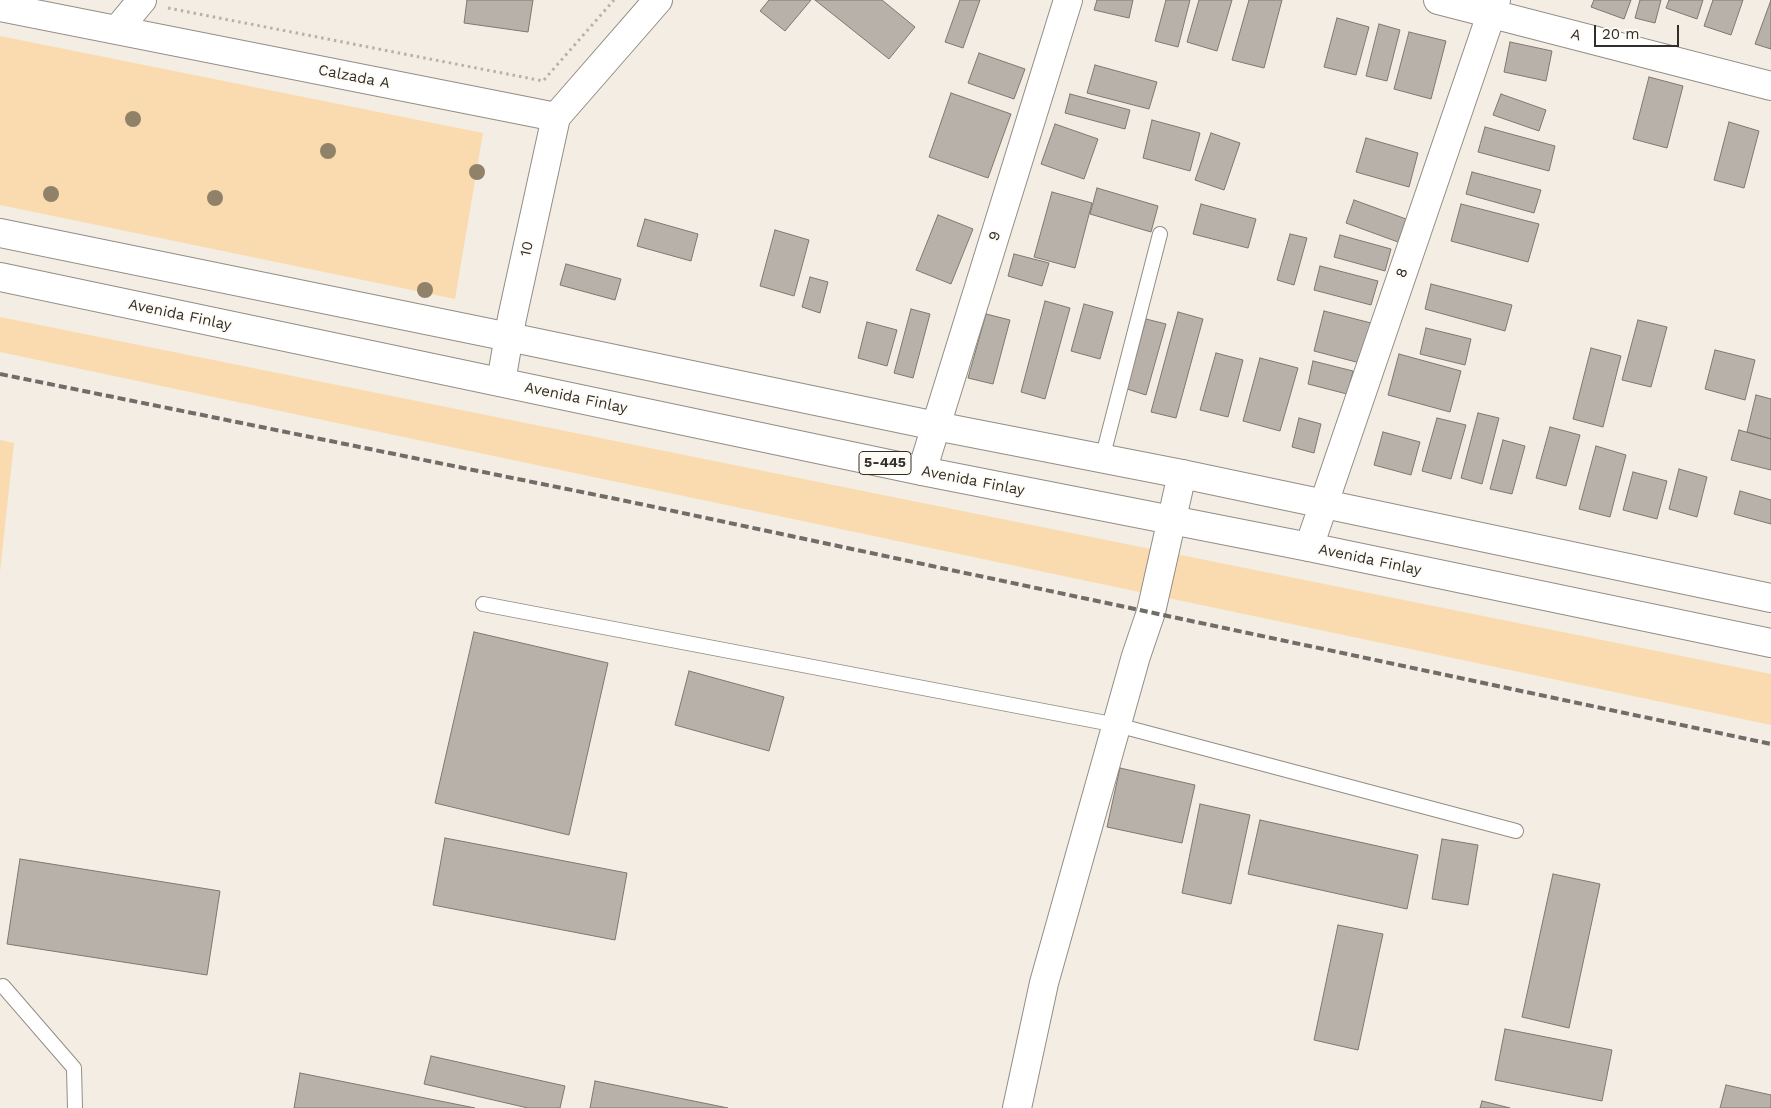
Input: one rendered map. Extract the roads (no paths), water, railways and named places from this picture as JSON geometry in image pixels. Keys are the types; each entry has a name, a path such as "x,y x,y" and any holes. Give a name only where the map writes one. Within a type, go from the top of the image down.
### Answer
{"main road":[{"path":"556,117 658,0"},
{"name":"9","path":"922,471 1068,0"},
{"name":"A","path":"1438,0 1494,6 1771,86"},
{"path":"117,30 142,1"},
{"name":"8","path":"1309,547 1494,6"},
{"name":"Calzada A","path":"0,7 556,117"},
{"name":"10","path":"501,382 556,117"},
{"path":"0,233 936,426 1323,503 1771,598"},
{"name":"Avenida Finlay","path":"0,277 922,471 1309,547 1771,642"},
{"path":"1016,1108 1044,983 1136,656 1151,612 1182,474"}],"lane":[{"path":"1102,459 1160,234"},
{"path":"483,604 1117,725 1516,831"},
{"path":"3,986 74,1068 75,1108"}],"railway":[{"path":"0,374 626,501 1771,744"}]}
